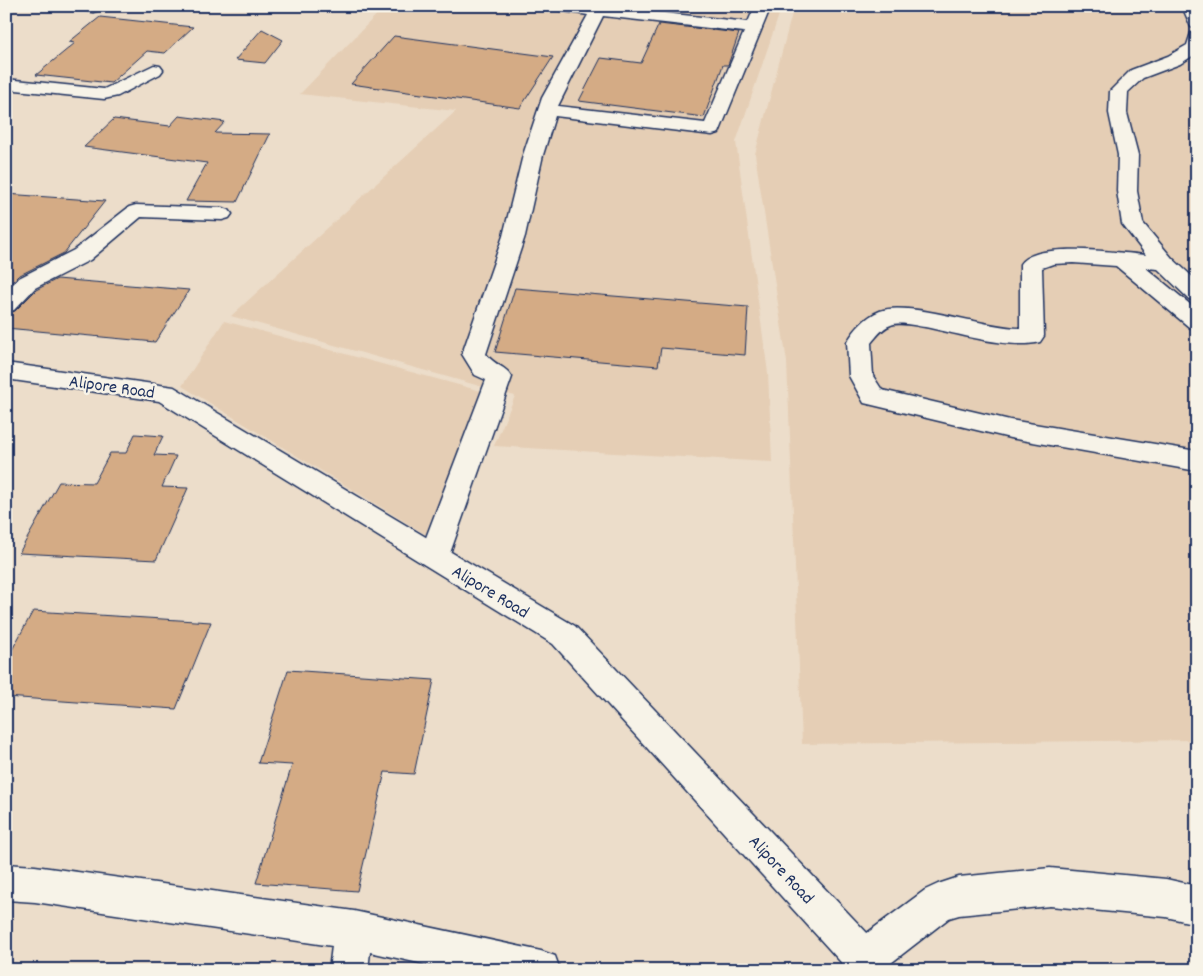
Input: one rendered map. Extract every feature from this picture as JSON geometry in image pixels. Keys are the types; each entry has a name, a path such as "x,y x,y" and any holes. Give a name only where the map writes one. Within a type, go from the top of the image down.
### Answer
{"main road":[{"path":"556,6 753,28"},
{"path":"548,110 712,129 762,6"},
{"path":"1190,6 1197,24"},
{"path":"434,556 500,377 484,369 474,354 514,236 533,154 551,98 598,11"},
{"path":"1197,36 1195,47 1174,60 1137,74 1118,91 1118,113 1128,155 1127,190 1132,224 1179,272 1197,294"},
{"path":"6,84 104,94 112,92 154,70"},
{"path":"6,305 27,284 82,254 136,211 222,214"},
{"path":"1179,272 1121,259 1073,256 1050,257 1031,264 1032,336 1014,336 916,318 889,316 874,324 859,342 861,376 873,397 1010,429 1197,461"},
{"path":"1121,259 1197,322"},
{"path":"6,298 38,261"},
{"name":"Alipore Road","path":"6,371 165,393 564,635 870,965"},
{"path":"20,883 354,930 541,970"},
{"path":"870,965 938,903 959,896 1050,887 1166,898 1197,905"},
{"path":"348,970 354,930"}],"shaded area":[{"path":"385,6 782,6 736,142 768,373 772,462 494,446 515,396 231,316 456,111 300,94"},
{"path":"794,6 1197,6 1197,740 802,744 787,362 755,154"},
{"path":"224,321 488,393 435,540 182,386"}],"building":[{"path":"100,17 193,27 165,53 147,51 111,83 36,75 75,43 69,42"},
{"path":"659,24 739,33 728,65 723,65 704,117 579,101 601,58 641,63"},
{"path":"262,29 283,40 265,63 235,60"},
{"path":"394,36 553,57 520,108 351,84"},
{"path":"179,116 225,122 215,133 270,134 237,202 186,201 207,163 84,147 114,119 170,126"},
{"path":"6,194 105,201 64,253 18,276 6,288"},
{"path":"57,279 189,290 155,342 6,328 6,314 15,311 36,290"},
{"path":"515,288 748,307 745,355 661,348 658,366 495,352"},
{"path":"135,434 163,436 154,455 176,456 162,487 188,488 156,560 19,553 59,482 94,483 110,453 126,453"},
{"path":"33,611 211,622 176,709 6,697 6,661"},
{"path":"288,670 434,680 414,774 385,772 357,891 256,883 292,765 258,763"}]}
